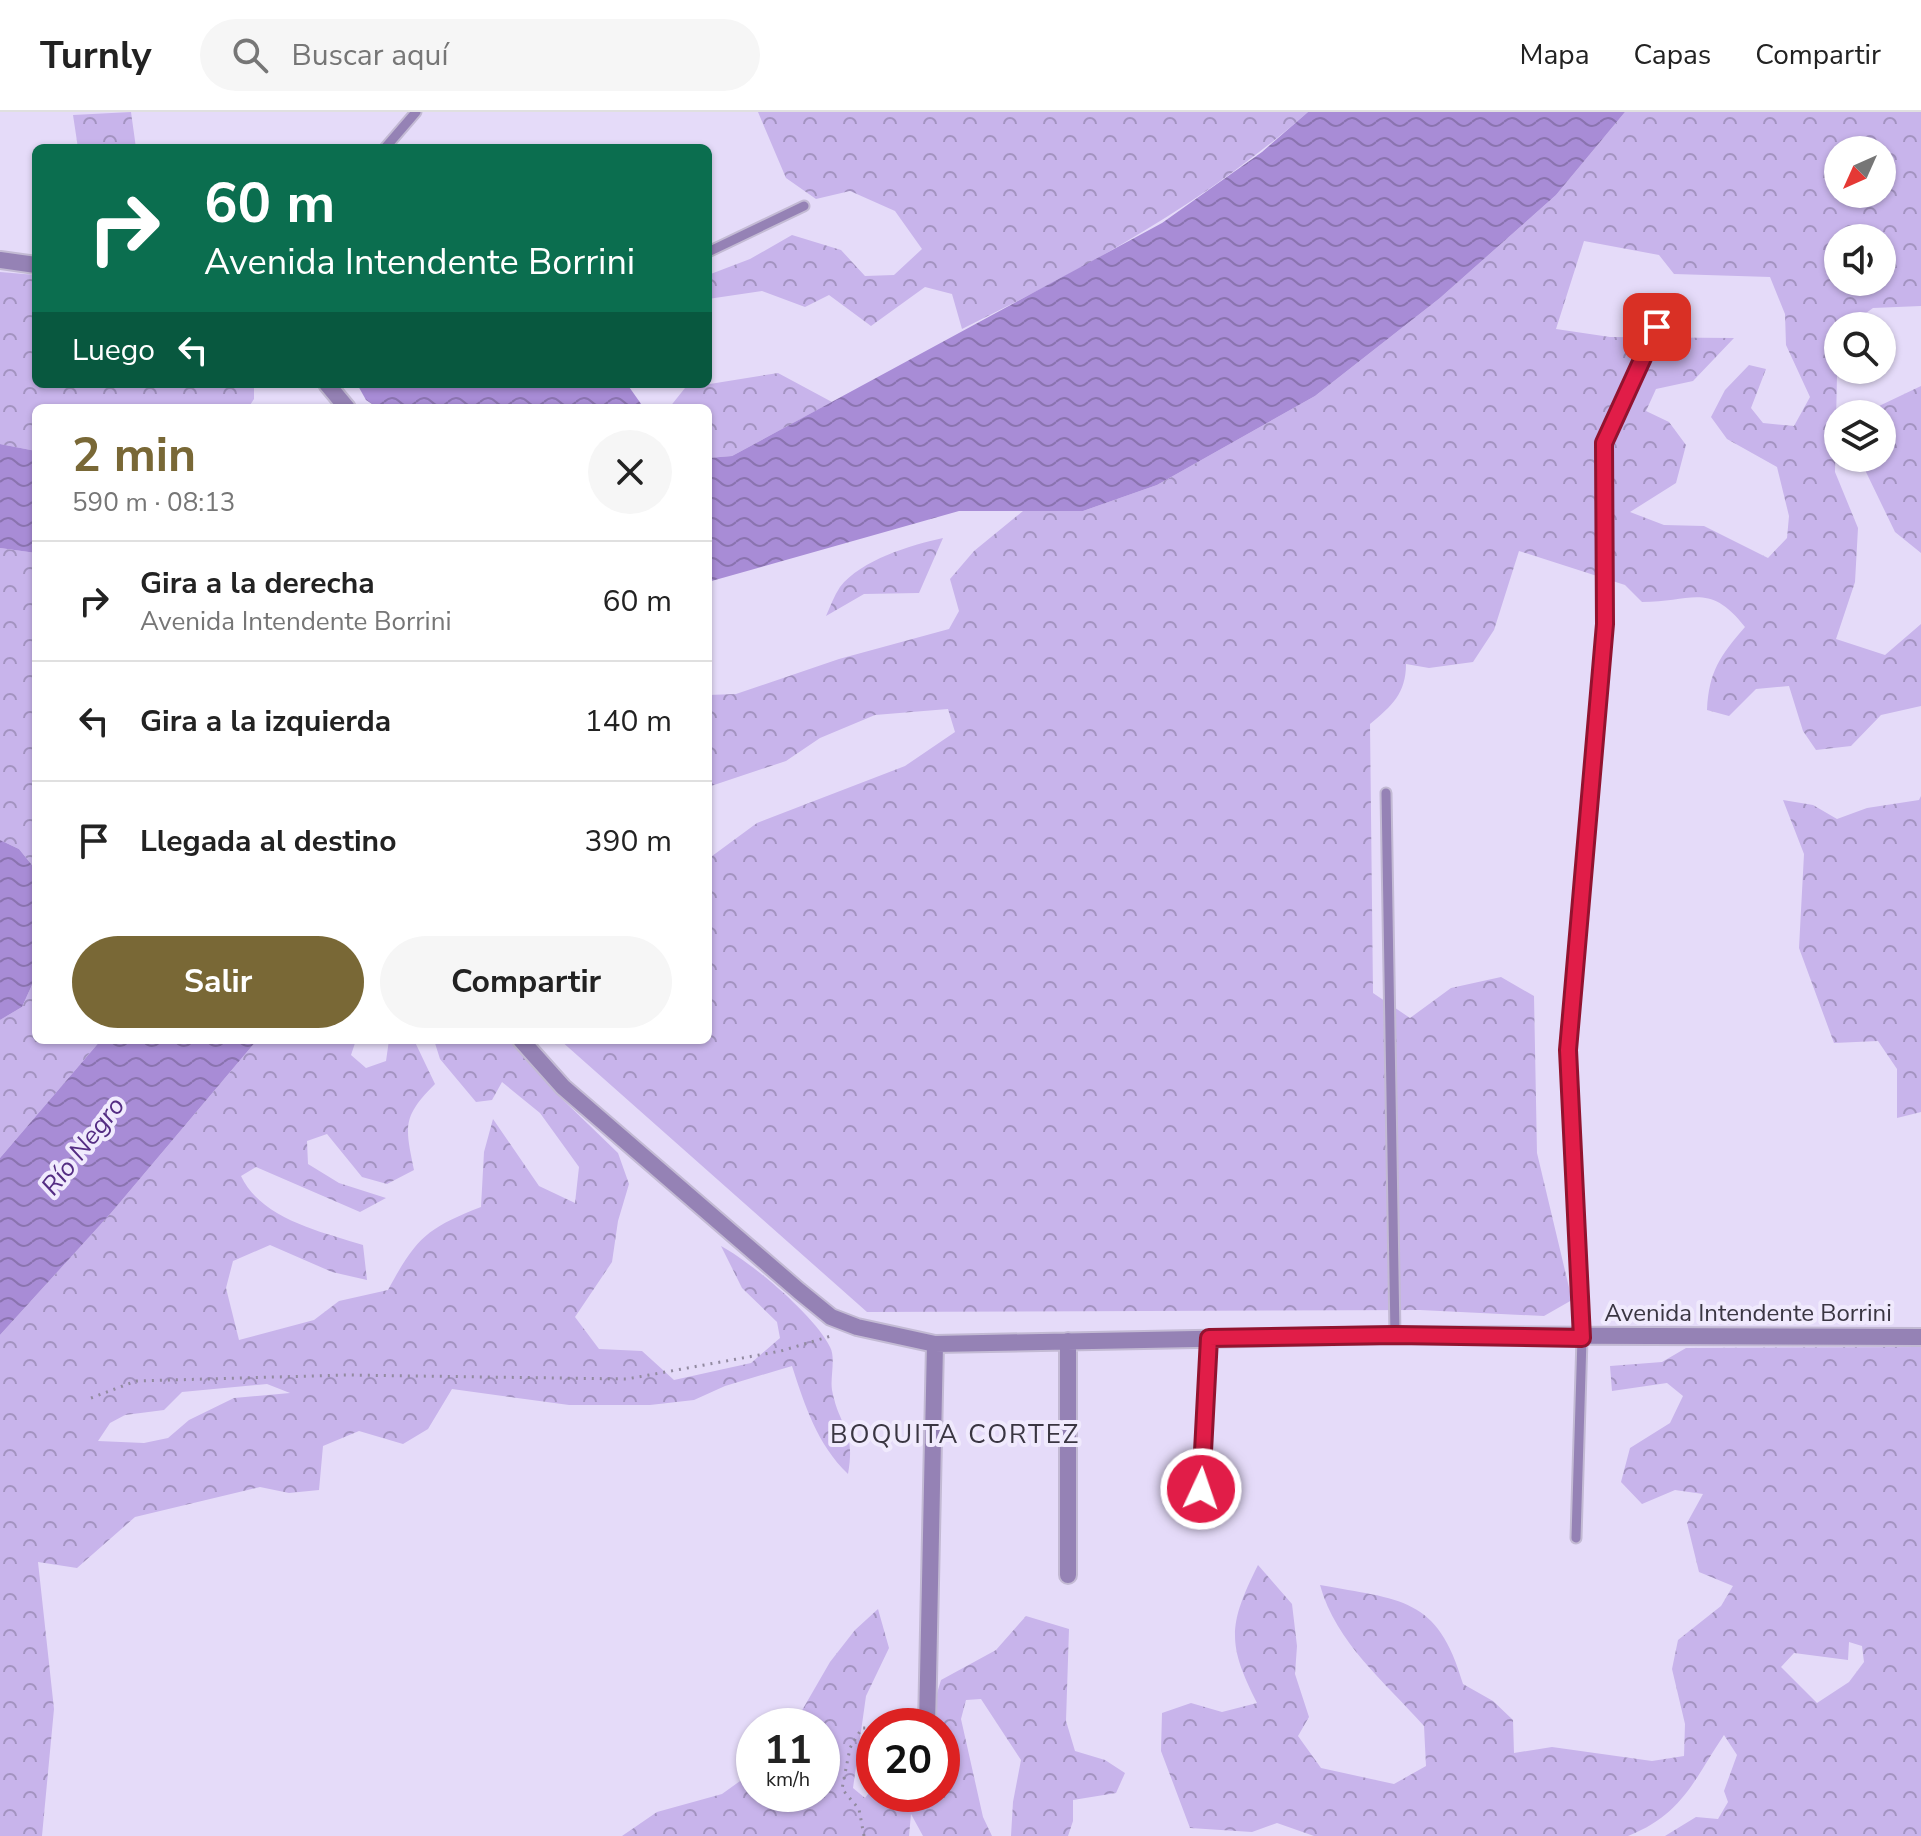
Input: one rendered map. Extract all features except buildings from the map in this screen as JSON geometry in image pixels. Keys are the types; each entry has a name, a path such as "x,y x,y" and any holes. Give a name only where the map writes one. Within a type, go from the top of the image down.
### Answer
{"street":[{"path":"0,260 32,264"},
{"path":"330,388 344,404"},
{"name":"Avenida Intendente Borrini","path":"525,1044 563,1087 831,1317 857,1327 935,1344 1395,1335 1921,1337"},
{"path":"1068,1341 1068,1575"},
{"path":"927,1708 935,1344"}],"lane":[{"path":"388,144 416,112"},
{"path":"712,250 804,206"},
{"path":"1576,1538 1582,1338 1568,1050 1605,624 1604,443 1657,327"},
{"path":"1386,793 1395,1335"},
{"path":"1201,1489 1209,1338"}],"path":[{"path":"91,1398 136,1381 346,1375 627,1379 781,1351 857,1327"},
{"path":"856,1738 850,1748 842,1789 856,1805"},
{"path":"860,1812 864,1836"}],"green space":[{"path":"131,112 135,144 77,144 73,115"},
{"path":"758,112 1308,112 1184,206 1099,258 962,329 952,294 925,287 871,326 829,295 805,307 762,291 712,298 712,273 750,259 792,235 841,250 865,276 894,275 922,249 895,211 850,191 816,199 786,178"},
{"path":"1625,112 1921,112 1921,306 1873,308 1867,312 1824,312 1824,384 1837,384 1836,400 1824,400 1824,472 1835,472 1858,528 1855,582 1836,639 1885,655 1921,624 1921,706 1881,715 1851,746 1816,750 1803,731 1789,686 1756,689 1729,716 1707,710 1710,685 1717,665 1745,627 1732,613 1721,604 1699,597 1642,602 1625,585 1519,551 1494,630 1473,662 1429,668 1406,664 1403,683 1396,698 1370,724 1373,993 1410,1018 1451,988 1501,977 1534,996 1537,1153 1572,1300 1544,1316 1420,1310 867,1312 565,1044 712,1044 712,856 757,823 905,766 955,732 948,709 875,715 820,738 786,761 712,786 712,695 736,694 839,659 949,629 959,611 950,579 974,551 1023,511 1083,511 1157,485 1315,396 1440,298 1556,195","holes":["1584,241 1659,255 1674,274 1770,277 1785,314 1786,345 1810,397 1794,426 1763,423 1751,408 1766,369 1749,365 1725,390 1711,417 1727,439 1777,467 1789,516 1787,538 1768,558 1704,526 1664,525 1630,512 1676,483 1686,445 1669,422 1646,411 1656,389 1693,381 1734,338 1610,337 1556,329"]},
{"path":"0,272 32,275 32,388 254,388 251,404 32,404 32,450 0,444"},
{"path":"778,373 832,402 732,456 712,458 712,404 672,404 685,388 712,388 712,384"},
{"path":"1921,386 1921,553 1895,532 1866,472 1896,472 1896,400 1892,400"},
{"path":"943,538 919,593 864,594 826,616 840,587 860,569 902,549"},
{"path":"0,548 32,552 32,865 19,849 0,840"},
{"path":"1921,796 1921,1112 1897,1118 1897,1069 1878,1041 1834,1043 1799,948 1804,854 1783,800 1813,805 1837,819 1867,808 1919,800"},
{"path":"32,985 32,1044 98,1044 0,1158 0,1020 22,1007"},
{"path":"254,1044 355,1044 351,1055 366,1068 386,1061 388,1044 416,1044 435,1084 411,1114 408,1132 414,1170 387,1184 362,1177 327,1134 307,1141 308,1164 339,1183 386,1198 360,1212 256,1167 241,1176 250,1191 278,1213 312,1229 363,1245 367,1280 332,1272 270,1245 233,1261 226,1288 239,1340 314,1320 339,1301 388,1290 415,1246 425,1237 481,1207 484,1152 493,1119 539,1186 575,1203 579,1167 540,1113 502,1082 492,1100 476,1102 440,1059 435,1044 517,1044 558,1095 618,1153 629,1184 618,1221 612,1262 575,1317 599,1349 642,1351 674,1380 751,1363 780,1338 777,1322 742,1288 721,1246 781,1291 811,1320 830,1347 833,1357 832,1390 850,1447 848,1474 820,1437 792,1366 725,1386 694,1400 650,1405 569,1405 452,1389 428,1429 403,1444 359,1431 323,1446 319,1490 289,1493 260,1487 135,1517 77,1568 38,1562 54,1709 42,1836 0,1836 0,1335 111,1213","holes":["267,1384 290,1393 234,1398 189,1420 168,1438 144,1443 98,1441 110,1423 125,1415 164,1410 182,1392"]},
{"path":"1921,1347 1921,1836 1665,1836 1696,1817 1718,1819 1728,1802 1724,1791 1737,1755 1724,1735 1695,1781 1674,1807 1647,1827 1628,1836 1314,1836 1277,1823 1252,1832 1190,1828 1161,1751 1162,1713 1191,1703 1222,1712 1257,1703 1240,1665 1235,1634 1241,1604 1258,1565 1292,1604 1297,1646 1295,1674 1309,1717 1298,1736 1321,1768 1394,1784 1426,1766 1424,1726 1350,1644 1327,1606 1320,1585 1394,1600 1428,1618 1453,1655 1463,1684 1493,1701 1513,1720 1514,1753 1552,1747 1652,1761 1684,1756 1685,1724 1672,1669 1678,1640 1721,1606 1733,1586 1699,1572 1687,1523 1703,1494 1675,1490 1642,1504 1621,1482 1630,1448 1670,1423 1683,1396 1667,1383 1612,1391 1610,1366 1662,1362 1686,1348","holes":["1849,1642 1862,1646 1864,1662 1849,1682 1817,1703 1781,1667 1794,1653 1848,1660"]},
{"path":"878,1609 889,1648 866,1696 864,1708 856,1708 853,1788 856,1790 856,1812 960,1812 960,1708 932,1708 941,1680 996,1650 1026,1616 1069,1629 1066,1721 1075,1751 1105,1760 1125,1773 1116,1793 1073,1800 1073,1821 1068,1836 1011,1836 1013,1802 1021,1760 981,1699 966,1700 961,1719 983,1817 992,1836 923,1836 911,1814 909,1836 622,1836 657,1812 722,1794 736,1784 736,1812 840,1812 840,1708 803,1708 830,1662 855,1630"}],"water":[{"path":"1308,112 1625,112 1556,195 1440,298 1315,396 1157,485 1083,511 959,511 712,581 712,458 732,456 1162,223 1262,152"},
{"path":"359,388 630,388 641,404 372,404"},
{"path":"0,444 32,450 32,552 0,548"},
{"path":"0,840 19,849 32,865 32,985 22,1007 0,1020"},
{"name":"Río Negro","path":"98,1044 254,1044 111,1213 0,1335 0,1158"}],"district":[{"name":"BOQUITA CORTEZ","path":"955,1434"}],"route":[{"path":"1201,1489 1209,1338 1395,1335 1582,1338 1568,1050 1605,624 1604,443 1657,327"}]}
